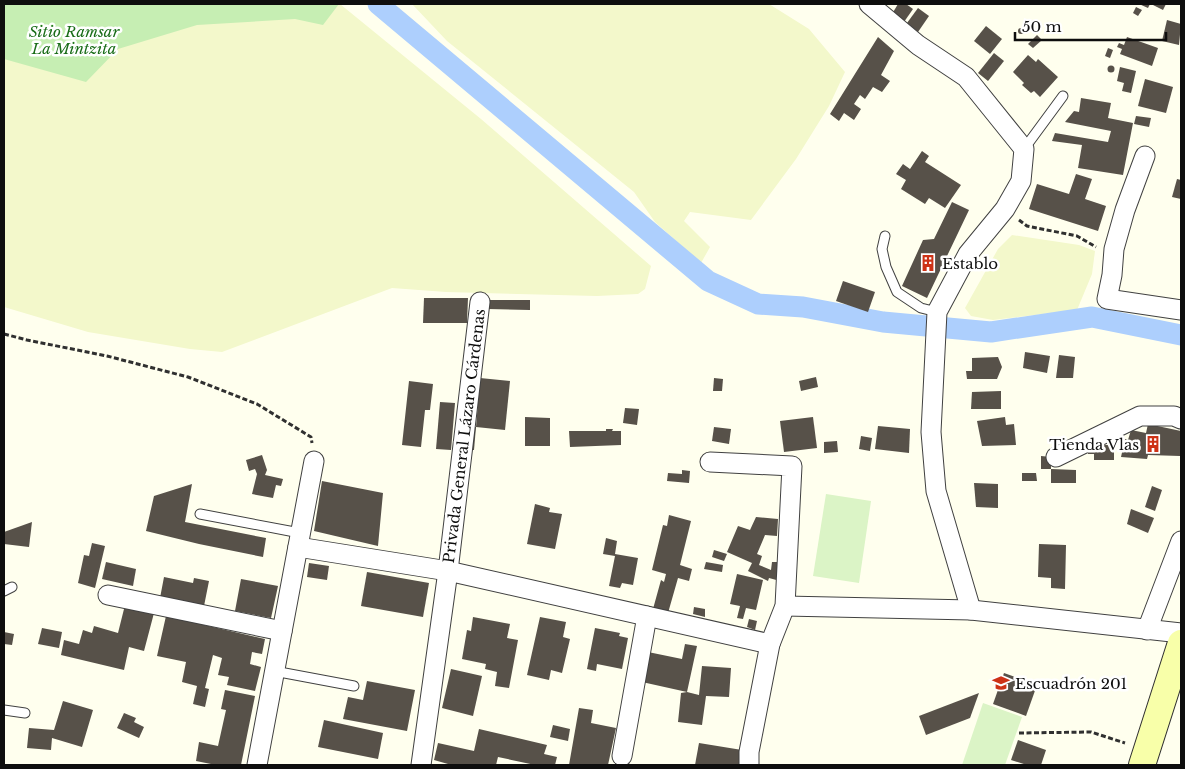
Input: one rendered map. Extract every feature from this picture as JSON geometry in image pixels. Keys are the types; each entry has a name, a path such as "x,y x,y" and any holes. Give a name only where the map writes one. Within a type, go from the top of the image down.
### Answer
{"main road":[{"path":"1145,757 1172,701 1181,643"}],"street":[{"path":"869,4 918,45 966,77 1024,149 1020,181 1005,210 968,254 937,321 932,432 936,491 971,610"},
{"path":"1145,156 1125,210 1114,249 1108,299 1181,310"},
{"name":"Privada General Lázaro Cárdenas","path":"421,765 448,571 480,302"},
{"path":"1056,457 1140,416 1174,416 1181,419"},
{"path":"257,765 314,461"},
{"path":"710,462 792,466 785,606 770,644 749,752 749,765"},
{"path":"299,540 448,571 770,644"},
{"path":"1147,630 1181,541"},
{"path":"108,595 282,631"},
{"path":"785,606 971,610 1181,633"},
{"path":"622,756 647,616"}],"lane":[{"path":"1024,149 1063,96"},
{"path":"885,236 882,249 886,267 897,292 937,321"},
{"path":"200,514 299,540"},
{"path":"274,671 354,686"},
{"path":"4,710 25,714"}],"path":[{"path":"1005,210 1027,226 1078,236 1104,252 1112,275"},
{"path":"4,334 107,356 188,377 257,404 311,437 314,461"},
{"path":"1019,734 1091,732 1145,757"}],"green space":[{"path":"4,4 340,4 481,119 651,266 645,289 638,294 597,296 446,292 392,288 222,352 190,349 88,332 4,307"},
{"name":"Sitio Ramsar La Mintzita","path":"4,4 339,4 323,25 295,19 197,25 118,49 86,82 4,59"},
{"path":"412,4 769,4 809,29 845,72 829,106 796,159 751,220 690,212 684,221 710,247 701,263 655,222 634,192 447,41"},
{"path":"1012,235 1079,245 1095,251 1092,274 1077,310 993,320 971,316 965,308 998,249"},
{"path":"826,494 871,501 859,583 813,576"},
{"path":"983,703 1022,717 1005,765 962,765"}],"building":[{"path":"898,4 906,4 913,9 904,22 892,14"},
{"path":"1139,4 1150,4 1148,8"},
{"path":"1151,4 1166,4 1163,10"},
{"path":"1136,7 1142,10 1138,16 1133,13"},
{"path":"918,8 929,16 918,32 907,23"},
{"path":"1167,20 1181,24 1179,45 1162,41"},
{"path":"986,26 1002,39 990,54 974,41"},
{"path":"1021,28 1024,31 1021,34 1018,31"},
{"path":"1037,35 1042,40 1033,48 1028,44"},
{"path":"878,37 894,51 881,75 890,81 882,92 873,87 865,99 860,95 854,104 861,109 854,120 844,113 839,121 830,114"},
{"path":"1127,37 1158,48 1152,66 1120,54 1122,49 1117,47 1119,43 1124,45"},
{"path":"1108,48 1113,50 1110,58 1105,56"},
{"path":"994,53 1004,61 988,81 978,73"},
{"path":"1028,55 1036,62 1038,59 1058,77 1040,97 1034,91 1031,93 1022,85 1024,83 1013,72"},
{"path":"1111,66 1114,69 1111,72 1108,69"},
{"path":"1120,67 1136,71 1131,93 1122,91 1124,83 1117,81"},
{"path":"1145,79 1173,87 1166,113 1138,106"},
{"path":"1081,98 1111,103 1108,118 1133,123 1123,175 1078,168 1082,145 1052,141 1055,133 1108,142 1111,131 1065,122 1074,111 1079,112"},
{"path":"1136,116 1151,118 1149,127 1134,124"},
{"path":"922,151 929,156 925,162 961,185 945,208 929,198 925,204 901,189 906,180 896,174 903,164 910,169"},
{"path":"1076,174 1092,179 1085,199 1106,206 1098,231 1029,209 1037,184 1069,194"},
{"path":"1177,179 1181,180 1181,199 1172,197"},
{"name":"Establo","path":"952,202 969,210 927,298 902,286 923,240 934,239"},
{"path":"843,281 875,292 868,312 836,301"},
{"path":"424,298 468,298 467,323 423,323"},
{"path":"488,300 530,300 530,310 488,309"},
{"path":"1025,352 1050,356 1047,373 1023,368"},
{"path":"1059,355 1075,357 1073,378 1056,378"},
{"path":"998,357 1002,367 997,379 967,379 966,371 972,371 972,358"},
{"path":"816,377 818,387 801,391 799,381"},
{"path":"480,378 510,381 505,430 476,427"},
{"path":"714,378 723,379 722,391 713,391"},
{"path":"409,381 433,384 430,410 425,410 421,447 402,445"},
{"path":"1001,391 1001,409 971,409 972,392"},
{"path":"440,402 455,403 451,450 436,449"},
{"path":"625,408 639,409 637,425 623,423"},
{"path":"525,417 550,418 550,446 525,446"},
{"path":"813,417 817,448 784,452 780,421"},
{"path":"1005,417 1006,425 1014,424 1016,445 982,446 977,421"},
{"name":"Tienda Vlas","path":"1148,424 1181,431 1180,456 1148,455 1147,459 1121,457 1125,439 1128,440 1131,430 1146,433"},
{"path":"878,426 910,429 909,453 875,449"},
{"path":"471,427 476,427 474,450 468,450"},
{"path":"714,427 731,429 729,444 712,441"},
{"path":"606,429 621,431 621,445 570,447 569,431 606,431"},
{"path":"861,436 872,438 870,451 859,449"},
{"path":"837,441 838,452 824,453 824,442"},
{"path":"1088,445 1114,445 1114,460 1094,460 1094,454 1088,454"},
{"path":"262,455 267,470 265,475 283,479 281,486 276,485 273,498 252,494 257,474 255,469 249,471 246,460"},
{"path":"1041,456 1051,457 1051,469 1041,469"},
{"path":"1051,469 1076,470 1076,483 1051,483"},
{"path":"682,470 690,471 689,483 667,481 668,473 682,474"},
{"path":"1022,473 1036,473 1037,481 1022,481"},
{"path":"322,481 383,493 378,546 314,531"},
{"path":"974,483 998,484 998,508 976,507"},
{"path":"192,484 185,522 266,538 263,557 146,531 154,496"},
{"path":"1152,486 1162,490 1155,511 1145,507"},
{"path":"535,504 550,508 549,512 562,514 555,549 527,544"},
{"path":"1131,509 1154,518 1148,533 1127,524"},
{"path":"669,515 691,521 680,565 692,569 689,581 678,578 668,613 653,609 661,580 664,582 666,574 652,570 663,525 667,526"},
{"path":"756,517 778,519 777,536 765,535 757,554 762,556 759,565 771,570 772,562 780,562 780,581 769,578 768,581 748,571 752,563 727,552 738,526 750,530"},
{"path":"32,522 29,547 4,544 4,532"},
{"path":"606,538 617,541 615,554 638,558 633,585 622,583 620,588 609,586 615,556 603,554"},
{"path":"92,543 105,546 95,588 78,583 84,555 89,556"},
{"path":"1039,544 1066,545 1065,589 1051,588 1051,578 1038,577"},
{"path":"714,550 727,554 724,561 712,557"},
{"path":"106,562 136,569 133,586 102,579"},
{"path":"706,562 723,565 722,572 704,569"},
{"path":"309,563 329,566 327,580 307,577"},
{"path":"367,572 429,583 423,617 361,606"},
{"path":"737,574 763,580 756,610 746,608 743,619 737,618 740,606 730,604"},
{"path":"164,577 193,583 194,578 209,581 204,606 160,598"},
{"path":"241,579 278,586 271,618 235,611"},
{"path":"125,605 154,613 144,651 129,647 124,670 61,655 64,640 79,644 83,630 92,633 94,626 118,633"},
{"path":"694,607 705,609 705,617 693,614"},
{"path":"166,616 265,639 262,654 252,652 250,664 261,667 255,691 227,685 229,677 218,675 222,658 213,655 205,688 209,689 205,707 193,704 197,686 182,682 186,662 157,656"},
{"path":"473,617 510,624 507,638 518,640 509,688 495,686 497,672 485,669 486,664 462,659 467,630 471,631"},
{"path":"540,617 566,622 563,637 570,639 562,673 551,670 549,680 527,675"},
{"path":"749,619 757,621 755,630 747,627"},
{"path":"42,628 62,632 59,648 38,644"},
{"path":"595,628 620,633 619,636 628,638 622,669 597,664 596,671 587,669"},
{"path":"4,632 14,634 12,645 4,644"},
{"path":"685,644 697,646 687,692 642,682 648,652 682,659"},
{"path":"702,666 731,668 729,697 706,696 702,725 678,722 681,693 687,692 699,695"},
{"path":"451,669 482,676 473,716 442,708"},
{"path":"1004,673 1037,685 1026,716 993,704"},
{"path":"367,681 415,690 407,731 343,719 348,697 363,700"},
{"path":"225,690 255,696 241,765 216,765 196,761 199,742 218,746 226,710 221,709"},
{"path":"979,693 970,718 926,735 919,716"},
{"path":"63,701 93,710 82,747 52,738 51,750 27,748 29,728 54,730"},
{"path":"579,708 593,710 591,723 616,728 608,765 569,765"},
{"path":"124,713 136,718 134,722 144,727 139,738 117,728"},
{"path":"324,720 383,733 378,759 318,747"},
{"path":"553,725 570,729 568,741 550,737"},
{"path":"479,729 547,745 544,754 557,757 555,765 535,765 498,757 496,765 448,765 434,760 438,743 474,751"},
{"path":"1018,740 1046,750 1041,765 1027,765 1011,760"},
{"path":"699,743 742,750 740,765 695,765"}],"waterway":[{"path":"378,4 708,281 758,304 803,307 883,322 991,332 1092,317 1181,335"}],"place":[{"name":"Establo","path":"928,263"},
{"name":"Tienda Vlas","path":"1153,444"},
{"name":"Escuadrón 201","path":"1001,683"}]}
